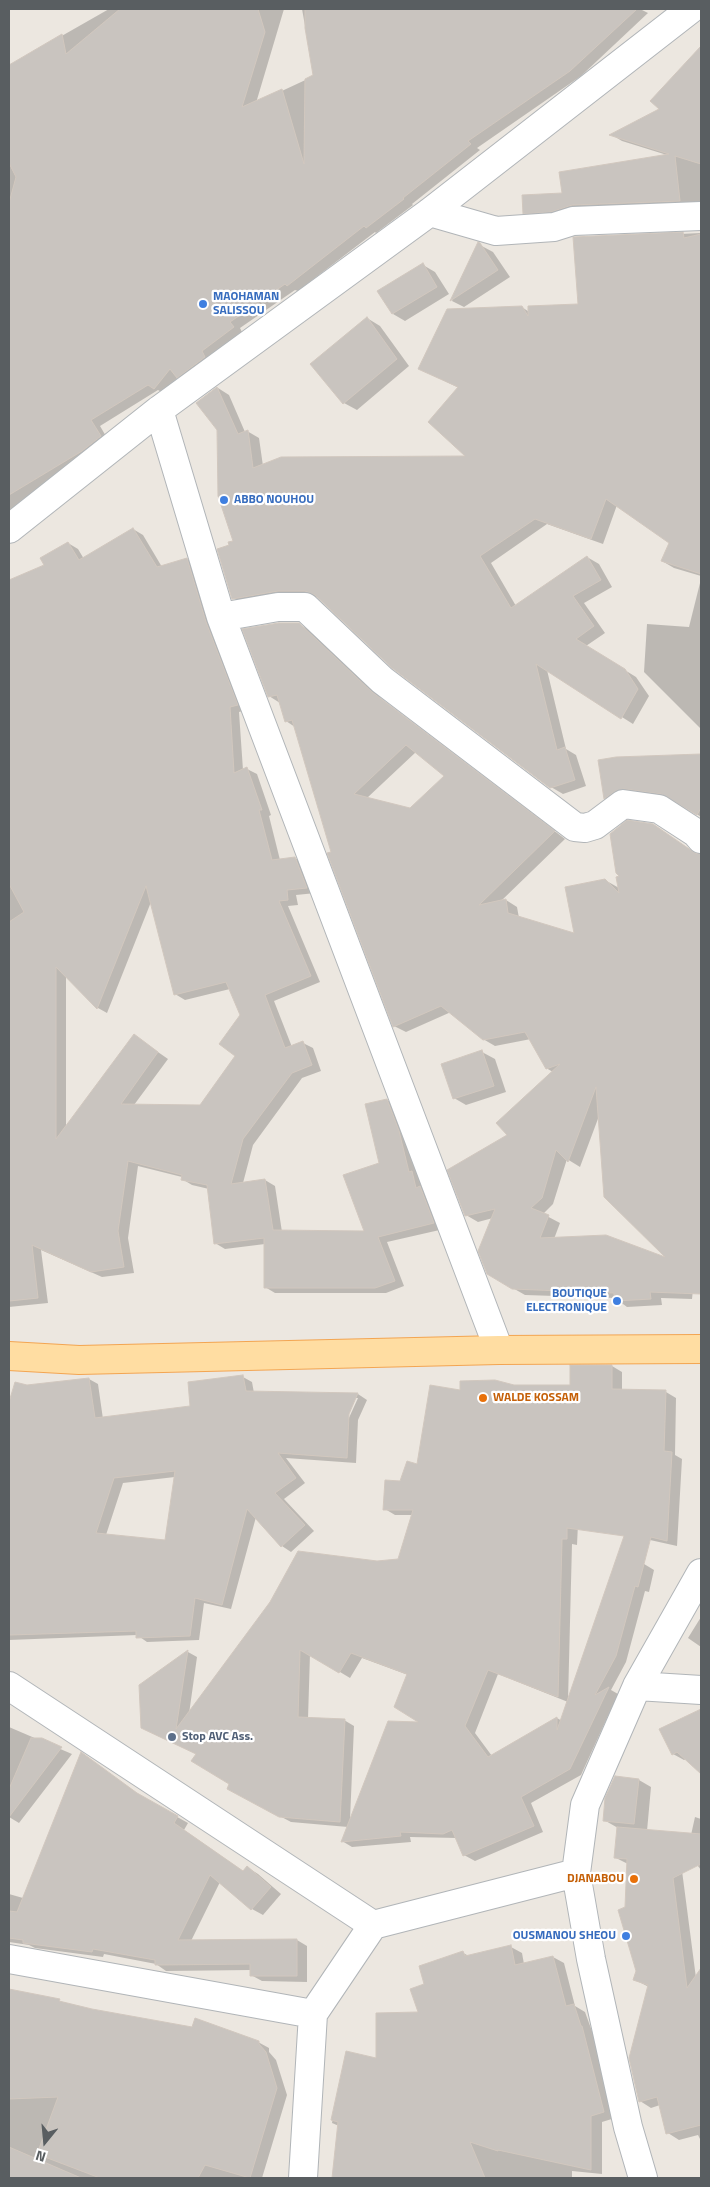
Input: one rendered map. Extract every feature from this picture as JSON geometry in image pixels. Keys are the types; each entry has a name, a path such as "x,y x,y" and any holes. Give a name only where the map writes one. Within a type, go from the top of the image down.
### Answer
{"main road":[{"path":"9,1356 78,1360 499,1350 701,1349"}],"street":[{"path":"9,529 159,410 430,212 691,9"},
{"path":"430,212 496,231 554,226 573,221 701,216"},
{"path":"159,410 221,617 499,1350"},
{"path":"221,617 278,607 305,608 382,680 575,827 585,828 595,825 623,804 659,809 696,833 701,839"},
{"path":"643,2178 628,2127 591,1959 576,1873 585,1805 637,1686 701,1573"},
{"path":"9,1686 373,1925"},
{"path":"637,1686 701,1690"},
{"path":"303,2178 313,2014 373,1925 576,1873"},
{"path":"9,1959 313,2014"}],"building":[{"path":"120,9 258,9 265,32 242,107 282,89 304,164 305,79 313,75 305,28 305,9 637,9 570,71 468,141 471,144 404,199 366,228 364,226 287,286 285,284 230,322 234,327 202,351 205,357 177,378 170,369 154,389 148,385 91,420 101,436 82,451 9,495 9,203 16,177 9,163 9,65 62,34 66,54"},
{"path":"701,46 701,164 675,156 680,201 572,205 551,212 523,214 522,195 562,193 559,172 669,154 609,135 659,109 650,101"},
{"path":"683,232 684,238 701,234 701,574 661,561 669,543 606,499 591,539 535,519 480,556 511,608 587,556 601,580 573,596 594,626 576,639 625,669 638,689 621,719 536,664 557,750 565,747 575,780 550,788 392,668 315,595 305,591 278,591 232,599 217,549 229,545 228,542 233,541 218,496 217,430 196,403 217,387 238,434 248,430 253,468 281,457 465,456 428,422 458,387 418,369 447,309 522,306 528,316 528,306 578,304 573,237"},
{"path":"478,242 498,270 450,301"},
{"path":"423,263 437,287 392,314 377,291"},
{"path":"367,317 397,359 343,404 310,364"},
{"path":"133,528 157,567 187,558 206,622 238,705 230,707 234,773 247,767 262,810 259,810 272,860 295,857 307,888 287,890 288,900 279,901 311,976 265,995 285,1048 303,1041 312,1065 292,1073 243,1139 231,1184 265,1179 273,1230 364,1231 343,1175 379,1163 365,1104 387,1099 399,1131 409,1172 412,1171 416,1188 420,1186 434,1223 378,1237 395,1281 375,1288 264,1288 264,1238 214,1244 207,1185 181,1180 182,1175 128,1161 118,1231 124,1267 91,1272 32,1245 38,1298 9,1301 9,922 24,912 9,884 9,580 44,565 40,558 68,542 79,560","holes":["146,886 174,995 226,982 240,1015 219,1044 235,1056 200,1105 121,1104 158,1052 134,1034 56,1139 56,967 97,1009"]},
{"path":"279,623 299,623 372,692 555,831 479,905 506,899 508,913 574,933 565,887 605,879 619,893 616,877 619,876 616,873 610,834 627,820 653,824 695,853 701,854 701,1294 650,1292 651,1299 614,1301 614,1293 512,1289 487,1274 478,1251 495,1209 465,1216 447,1170 507,1135 496,1123 560,1064 546,1069 525,1032 483,1040 441,1006 393,1027 327,853 331,852 292,720 285,722 277,695 268,697 242,629","holes":["406,745 444,776 410,808 354,794","596,1087 604,1197 665,1257 606,1235 540,1238 549,1215 531,1208 542,1198 556,1150 568,1162"]},
{"path":"701,754 701,808 697,815 661,794 624,789 614,792 604,799 598,760 616,757"},
{"path":"482,1050 494,1086 453,1099 441,1064"},
{"path":"570,1365 612,1365 612,1389 666,1390 664,1451 672,1452 667,1541 651,1537 638,1587 635,1586 616,1656 595,1695 609,1687 570,1769 521,1797 534,1826 463,1856 452,1830 443,1834 400,1832 401,1836 341,1842 388,1721 418,1722 394,1707 407,1674 351,1653 339,1673 300,1650 298,1717 345,1719 340,1822 279,1817 227,1789 229,1784 191,1761 196,1754 141,1728 139,1685 188,1650 176,1729 270,1602 298,1551 377,1561 398,1559 413,1510 383,1510 385,1480 400,1481 407,1461 417,1464 430,1385 460,1390 460,1381 495,1380 514,1385 570,1385","holes":["567,1528 624,1536 557,1730 557,1717 488,1757 465,1726 488,1670 558,1697 562,1539 567,1539"]},
{"path":"243,1375 246,1391 358,1393 349,1414 347,1458 278,1453 296,1478 275,1493 305,1525 281,1547 247,1509 222,1605 195,1598 190,1636 136,1638 136,1631 9,1635 9,1402 15,1382 27,1385 89,1378 95,1418 190,1406 188,1382","holes":["175,1471 165,1540 96,1533 114,1478"]},
{"path":"701,1709 701,1774 677,1752 672,1755 659,1729"},
{"path":"31,1738 42,1738 62,1747 9,1817 9,1789"},
{"path":"81,1752 137,1793 178,1816 174,1823 243,1871 247,1866 271,1887 251,1910 210,1875 178,1940 297,1939 297,1976 250,1976 250,1964 155,1965 155,1960 93,1949 92,1952 23,1943 23,1940 9,1938 9,1911 17,1912"},
{"path":"615,1776 639,1779 634,1824 603,1821 605,1798"},
{"path":"617,1827 701,1834 701,1864 673,1878 687,1988 701,1968 701,2125 666,2134 657,2097 639,2102 629,2058 648,1985 633,1980 636,1971 618,1910 625,1907 627,1859 614,1858"},
{"path":"511,1945 515,1965 553,1956 566,2006 574,2004 582,2026 604,2112 591,2116 591,2170 498,2151 470,2142 485,2178 332,2178 338,2122 331,2120 346,2051 376,2058 376,2013 418,2012 410,1989 424,1984 419,1966 463,1951 465,1956"},
{"path":"9,1989 60,1999 59,2001 92,2009 192,2027 195,2018 259,2041 259,2044 266,2052 277,2088 250,2178 205,2165 198,2178 100,2178 37,2154 58,2097 9,2099"},
{"path":"9,2147 81,2178 9,2178"}],"place":[{"name":"MAOHAMAN SALISSOU","path":"203,304"},
{"name":"ABBO NOUHOU","path":"224,500"},
{"name":"BOUTIQUE ELECTRONIQUE","path":"617,1301"},
{"name":"WALDE KOSSAM","path":"483,1398"},
{"name":"Stop AVC Ass.","path":"172,1737"},
{"name":"DJANABOU","path":"634,1879"},
{"name":"OUSMANOU SHEOU","path":"626,1936"}]}
